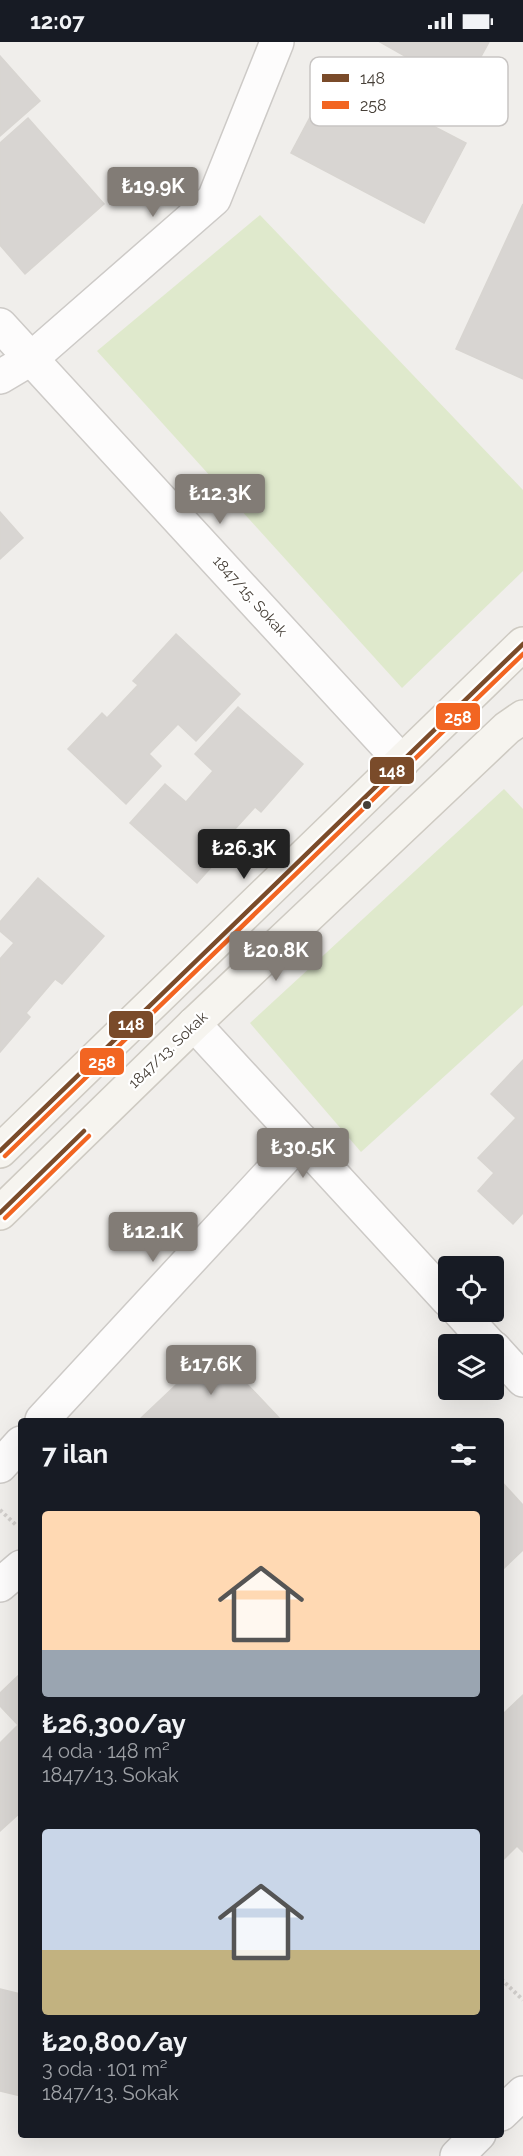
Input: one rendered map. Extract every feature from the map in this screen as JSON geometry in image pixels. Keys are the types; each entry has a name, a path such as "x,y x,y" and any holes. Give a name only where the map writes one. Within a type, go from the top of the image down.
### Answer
{"main road":[{"path":"0,1151 523,644"},
{"name":"1847/13. Sokak","path":"0,1213 194,1024 507,728 523,717"}],"street":[{"path":"0,377 32,358 214,199 277,42"},
{"name":"1847/15. Sokak","path":"0,325 402,762"},
{"path":"194,1024 438,1289"},
{"path":"44,1418 301,1140"},
{"path":"469,1322 480,1334"},
{"path":"504,1359 523,1380"},
{"path":"0,1466 18,1446"},
{"path":"0,1585 18,1570"},
{"path":"504,2111 523,2093"},
{"path":"457,2156 475,2138"}],"path":[{"path":"0,1510 18,1527"},
{"path":"504,1982 523,2000"}],"green space":[{"path":"260,215 523,490 523,571 402,688 97,351"},
{"path":"504,789 523,809 523,1005 361,1152 250,1023"}],"building":[{"path":"380,42 489,42 481,57 406,57"},
{"path":"0,56 40,101 0,136"},
{"path":"310,117 310,126 433,126 466,143 424,223 291,153"},
{"path":"28,118 104,204 25,274 0,245 0,143"},
{"path":"523,204 523,379 456,349"},
{"path":"0,512 23,538 0,559"},
{"path":"176,634 240,694 196,741 178,724 149,754 161,766 126,804 68,749 102,713 107,718 138,685 133,681"},
{"path":"238,707 303,764 261,812 255,807 225,840 231,845 197,883 130,823 165,784 186,802 213,771 195,754"},
{"path":"38,878 104,936 62,984 55,979 26,1013 30,1017 0,1052 0,959 14,943 0,931 0,922"},
{"path":"523,1060 523,1213 513,1224 478,1191 494,1173 478,1158 516,1118 491,1094"},
{"path":"214,1349 279,1418 141,1418"},
{"path":"504,1484 523,1505 523,1550 504,1568"},
{"path":"18,1676 18,1725 0,1706 0,1693"},
{"path":"523,1695 523,1852 517,1846 504,1859 504,1713"},
{"path":"18,1725 18,1815 0,1831 0,1743"},
{"path":"0,1989 18,1993 18,2095 0,2091"}],"transit line":[{"name":"148","path":"0,1151 523,644"},
{"name":"258","path":"5,1156 523,654"},
{"name":"148","path":"0,1213 84,1131"},
{"name":"258","path":"5,1218 89,1136"}]}
